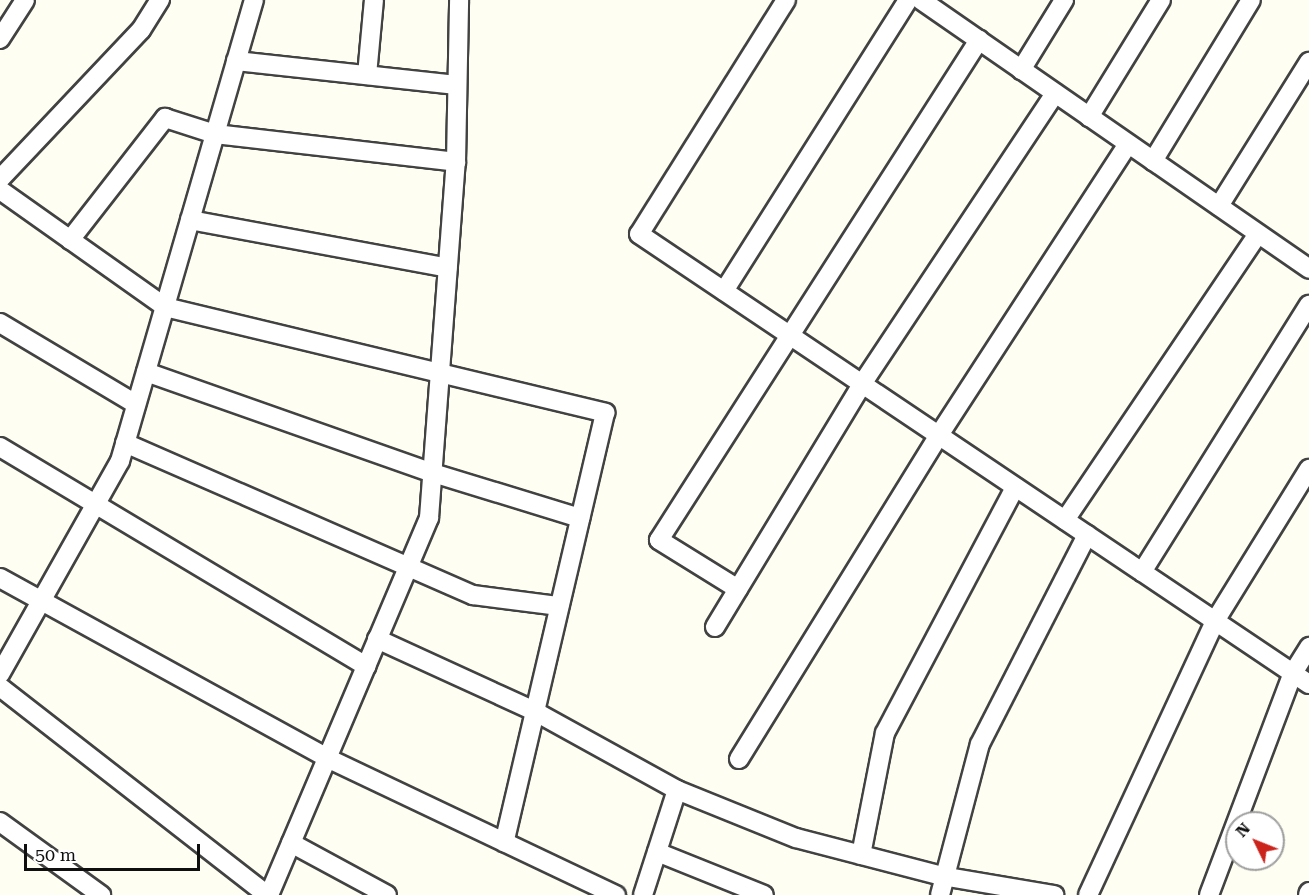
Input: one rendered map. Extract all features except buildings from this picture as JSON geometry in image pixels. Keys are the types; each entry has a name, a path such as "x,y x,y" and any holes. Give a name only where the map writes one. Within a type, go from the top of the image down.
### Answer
{"street":[{"path":"0,39 25,0"},
{"path":"0,179 141,30 160,0"},
{"path":"0,674 120,460 254,0"},
{"path":"367,75 374,0"},
{"path":"0,687 268,895 429,518 456,162 459,0"},
{"path":"786,0 639,234 1309,684"},
{"path":"724,291 908,0"},
{"path":"921,0 944,7 979,40 1309,269"},
{"path":"1022,70 1064,0"},
{"path":"1089,117 1161,0"},
{"path":"1153,161 1251,0"},
{"path":"738,589 658,540 979,40"},
{"path":"236,61 457,85"},
{"path":"1219,206 1309,62"},
{"path":"715,627 862,384 1055,93"},
{"path":"70,240 165,118 215,134 456,162"},
{"path":"740,759 939,435 1128,144"},
{"path":"0,190 165,307 605,413 504,842"},
{"path":"190,220 448,268"},
{"path":"1065,520 1258,234"},
{"path":"1142,572 1309,305"},
{"path":"0,323 136,404"},
{"path":"146,372 433,473 580,518"},
{"path":"125,443 409,564 473,595 559,606"},
{"path":"0,447 366,666"},
{"path":"1088,895 1215,621 1307,476"},
{"path":"861,855 885,733 1015,487"},
{"path":"940,895 942,876 980,744 1088,535"},
{"path":"0,578 327,758 616,895"},
{"path":"378,639 534,711 677,790 796,838 942,876 1054,895"},
{"path":"1209,895 1293,673 1309,647"},
{"path":"643,895 677,790"},
{"path":"0,822 101,895"},
{"path":"291,843 387,895"},
{"path":"657,852 764,895"}]}
